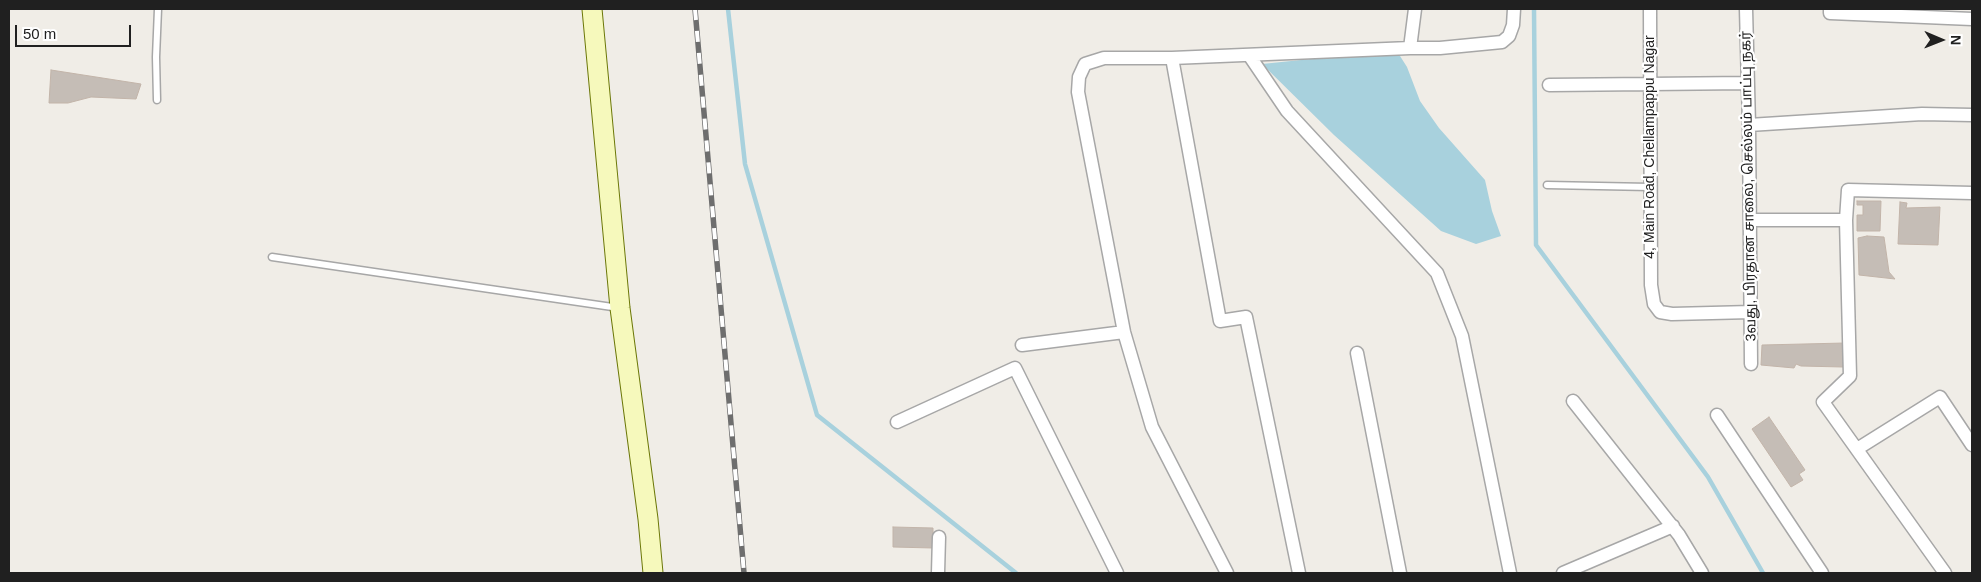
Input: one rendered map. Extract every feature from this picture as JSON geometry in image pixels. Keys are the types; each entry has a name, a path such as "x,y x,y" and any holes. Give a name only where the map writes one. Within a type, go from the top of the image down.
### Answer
{"street":[{"path":"592,9 620,308 653,573"},
{"path":"1410,48 1415,9"},
{"path":"1227,573 1152,427 1124,332 1078,92 1078,77 1085,64 1104,58 1172,58 1440,48 1502,42 1509,36 1513,25 1514,9"},
{"name":"4, Main Road, Chellampappu Nagar","path":"1650,9 1651,285 1654,304 1660,312 1672,314 1751,312"},
{"name":"3வது, பிரதான சாலை, செல்லம் பாப்பு நகர்","path":"1746,9 1751,364"},
{"path":"1830,11 1972,19"},
{"path":"1249,55 1287,111 1437,273 1462,336 1510,573"},
{"path":"1172,58 1220,321 1246,317 1299,573"},
{"path":"1548,85 1748,83"},
{"path":"1749,125 1922,114 1972,115"},
{"path":"1945,573 1824,402 1850,376 1846,220 1848,190 1972,193"},
{"path":"1750,220 1846,220"},
{"path":"1022,345 1124,332"},
{"path":"1357,353 1400,573"},
{"path":"897,422 1015,368 1117,573"},
{"path":"1857,449 1940,397 1972,445"},
{"path":"1573,401 1673,526 1702,573"},
{"path":"1717,416 1822,573"},
{"path":"1563,573 1673,526"},
{"path":"938,573 939,537"}],"lane":[{"path":"157,100 158,9"},
{"path":"1547,185 1650,187"},
{"path":"272,257 620,308"}],"water":[{"path":"1340,56 1400,56 1407,67 1420,101 1439,128 1485,180 1492,211 1501,236 1476,244 1441,231 1334,135 1262,64"}],"building":[{"path":"51,70 141,84 136,99 91,97 68,103 49,103"},
{"path":"1857,201 1881,201 1880,231 1857,231 1857,215 1863,215 1863,205 1857,205"},
{"path":"1900,202 1907,203 1906,208 1940,207 1938,245 1898,244"},
{"path":"1867,236 1884,237 1889,272 1895,279 1859,275 1858,238"},
{"path":"1845,343 1843,367 1801,366 1796,364 1794,368 1761,365 1762,345"},
{"path":"1769,417 1805,470 1799,474 1803,480 1791,487 1752,429"},
{"path":"893,527 933,528 933,548 893,547"}],"waterway":[{"path":"728,9 745,164 817,415 1016,573"},
{"path":"1534,9 1536,245 1708,477 1763,573"}],"railway":[{"path":"695,9 744,573"}]}
